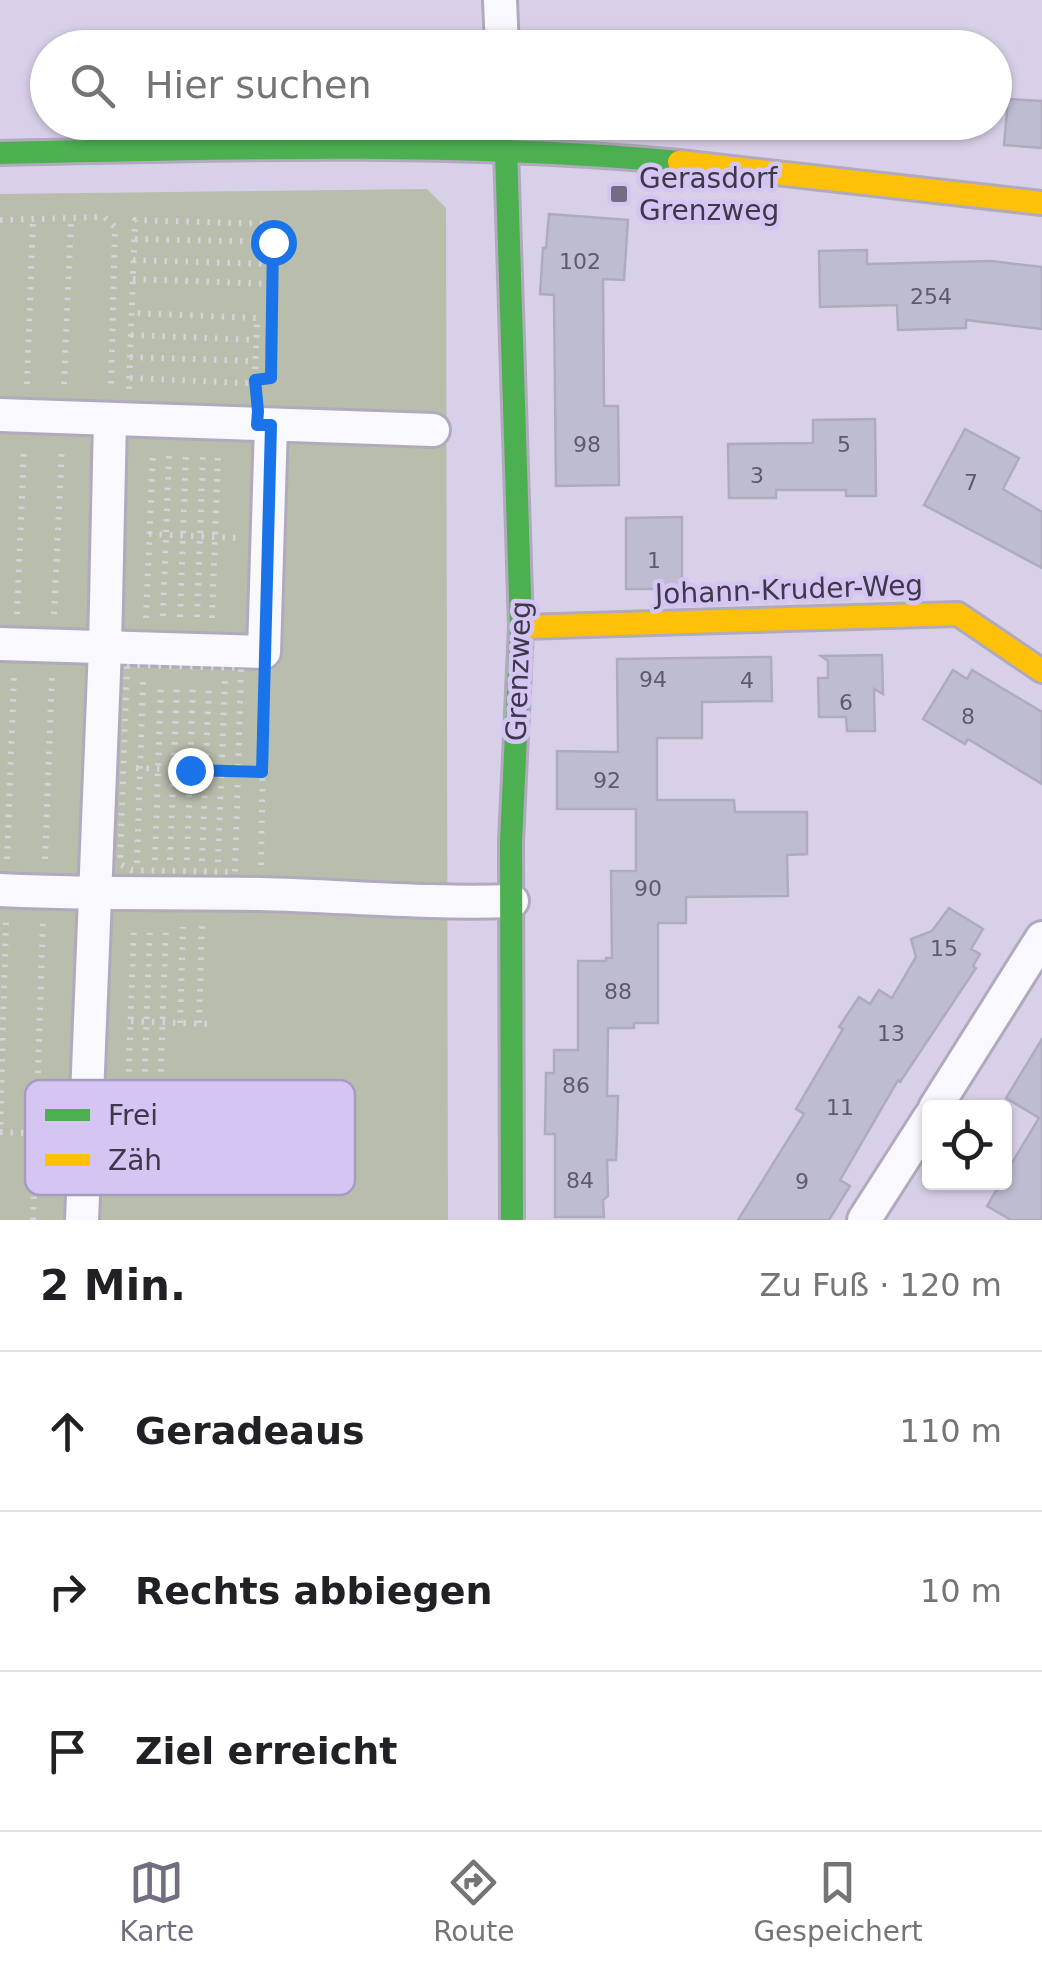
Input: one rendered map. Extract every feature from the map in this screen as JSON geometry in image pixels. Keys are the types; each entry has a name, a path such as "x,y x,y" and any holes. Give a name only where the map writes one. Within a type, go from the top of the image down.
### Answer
{"street":[{"path":"500,0 501,30"},
{"path":"0,153 402,146 464,140"},
{"name":"Grenzweg","path":"506,140 521,627 511,842 512,1220"},
{"path":"533,140 695,164 1042,203"},
{"path":"0,415 432,430"},
{"path":"87,1080 94,894 112,767 105,648 108,533 119,420"},
{"path":"8,644 264,652 268,539 264,425"},
{"name":"Johann-Kruder-Weg","path":"521,627 958,614 1042,671"},
{"path":"3,891 512,902"},
{"path":"940,1100 1042,938"},
{"path":"864,1220 922,1129"},
{"path":"82,1220 83,1195"}],"path":[{"path":"1012,49 1018,49"},
{"path":"0,220 104,217 115,227 119,420"},
{"path":"39,1080 72,219"},
{"path":"119,420 130,378 135,220 273,224 271,378 246,383 130,378"},
{"path":"134,239 273,242"},
{"path":"133,260 272,264"},
{"path":"132,279 272,284"},
{"path":"131,313 257,318 255,380 258,411 264,425"},
{"path":"130,336 256,340"},
{"path":"130,357 255,362"},
{"path":"162,632 170,438"},
{"path":"179,633 187,438"},
{"path":"196,634 204,439"},
{"path":"211,634 219,440"},
{"path":"108,533 268,539"},
{"path":"0,1134 8,644"},
{"path":"261,894 264,652"},
{"path":"145,1080 146,894 131,870 120,864 112,767 128,665 241,668 235,872 170,871 146,894"},
{"path":"129,1080 130,1021 158,768 161,666"},
{"path":"170,871 177,666"},
{"path":"186,871 194,667"},
{"path":"202,872 210,668"},
{"path":"112,767 262,772"},
{"path":"160,1080 166,920"},
{"path":"180,1022 183,920"},
{"path":"199,1023 202,921"},
{"path":"90,1020 213,1024"},
{"path":"33,1220 34,1195"}],"green space":[{"path":"427,189 446,208 448,1220 0,1220 0,194"}],"building":[{"path":"1012,99 1042,101 1042,148 1004,145 1004,140 1012,140"},
{"path":"549,214 628,220 624,280 603,279 604,406 618,406 619,485 556,486 554,295 540,294"},
{"path":"867,250 867,264 991,261 1042,267 1042,329 966,320 966,328 898,330 897,305 820,307 819,251"},
{"path":"875,419 876,496 846,496 846,490 776,490 776,498 729,498 728,444 813,443 813,420"},
{"path":"965,429 1019,458 1003,489 1042,512 1042,568 924,505"},
{"path":"682,517 682,589 626,589 626,518"},
{"path":"882,655 883,694 874,689 875,731 847,731 846,717 819,717 818,678 828,678 828,661 821,656"},
{"path":"771,657 772,701 702,702 702,738 657,738 657,800 734,800 735,812 807,812 807,854 787,855 788,896 686,897 686,923 658,923 658,1023 608,1028 607,1096 618,1096 616,1160 607,1160 604,1217 555,1217 555,1134 545,1134 546,1073 554,1073 554,1050 578,1050 578,961 612,958 611,871 636,871 636,809 557,809 557,751 618,752 617,659"},
{"path":"953,670 967,679 972,670 1042,712 1042,784 968,739 965,744 923,719"},
{"path":"949,908 983,929 971,949 980,954 973,966 976,968 898,1080 840,1180 850,1186 829,1220 738,1220 804,1114 796,1109 859,997 870,1004 879,990 892,998 916,957 911,939 932,931"},
{"path":"1042,1039 1042,1220 1011,1220 987,1206 996,1190 1012,1190 1012,1163 1039,1118 1006,1098"}],"traffic: fast":[{"path":"0,153 425,149 679,162"},
{"path":"506,150 521,627 511,842 512,1220"}],"traffic: slow":[{"path":"679,162 1042,203"},
{"path":"521,627 958,614 1042,671"}],"place":[{"name":"Gerasdorf Grenzweg","path":"619,194"}],"route":[{"path":"190,770 262,772 271,425 257,425 255,380 271,378 273,242"}]}
